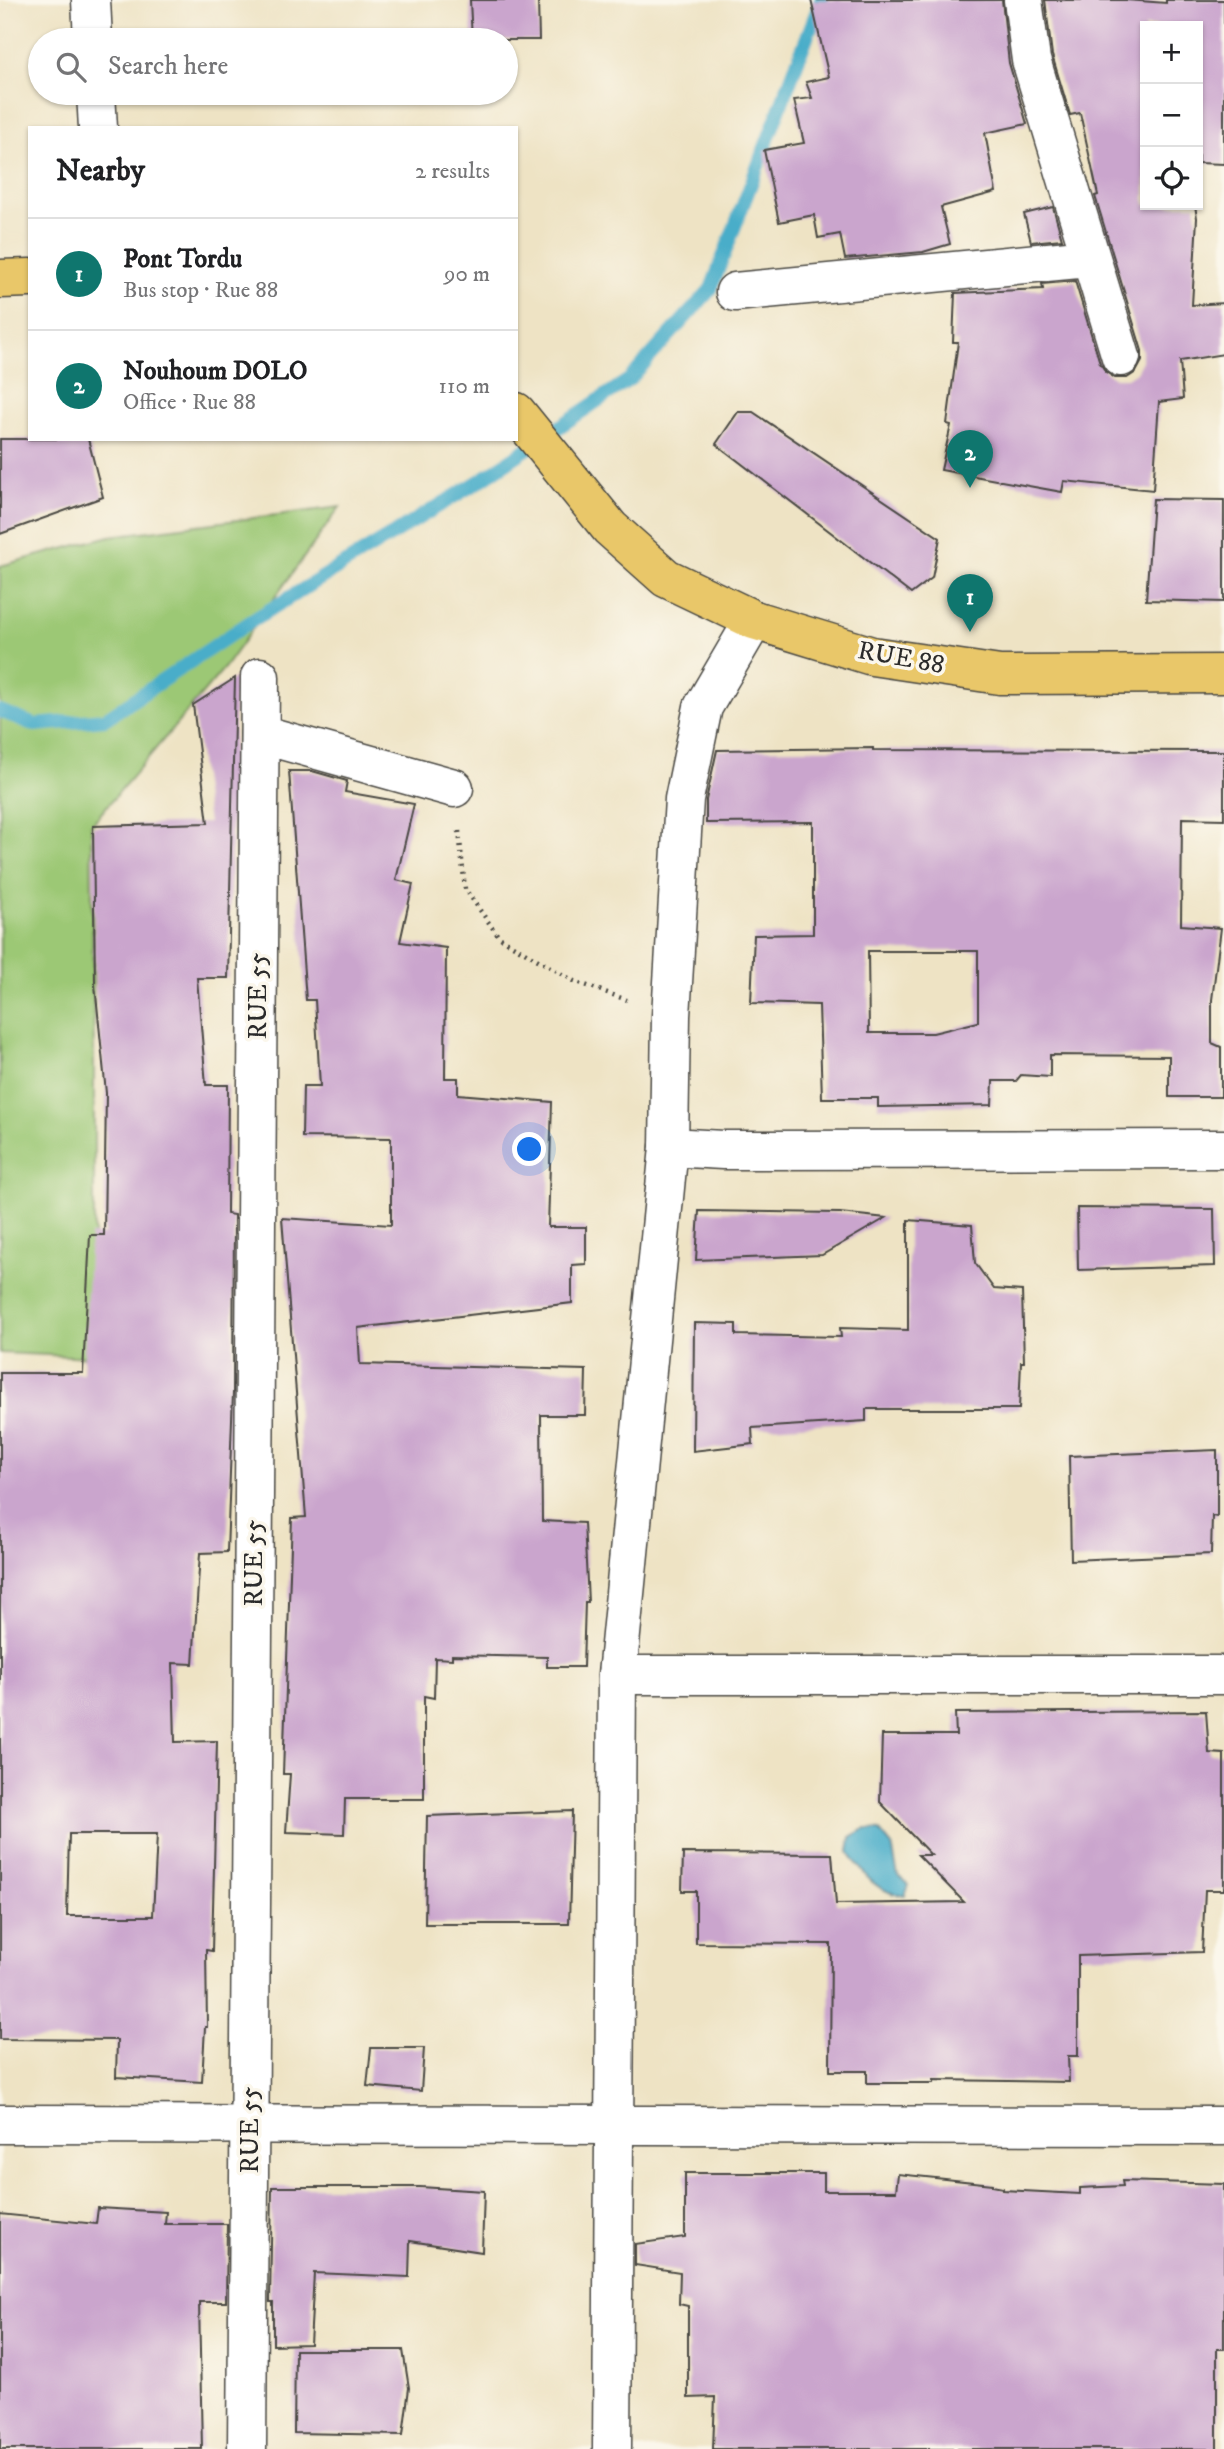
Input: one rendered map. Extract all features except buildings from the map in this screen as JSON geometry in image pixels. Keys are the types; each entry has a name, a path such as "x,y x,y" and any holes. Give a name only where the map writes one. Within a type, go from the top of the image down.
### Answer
{"main road":[{"path":"0,279 28,278"},
{"name":"RUE 88","path":"518,414 610,528 666,578 754,620 872,656 1000,675 1224,674"}],"street":[{"path":"91,0 92,28"},
{"path":"1023,0 1031,60 1121,357"},
{"path":"96,105 97,126"},
{"path":"734,292 1089,258"},
{"path":"612,2449 617,1675 669,1147 671,1016 684,799 703,706 754,620"},
{"name":"RUE 55","path":"247,2449 260,677"},
{"path":"260,734 454,788"},
{"path":"669,1147 723,1150 1224,1149"},
{"path":"617,1675 1224,1675"},
{"path":"0,2124 1224,2126"}],"path":[{"path":"454,788 465,889 499,937 574,981 671,1016"}],"green space":[{"path":"340,507 225,667 91,825 94,1357 0,1353 0,566 110,536"}],"water":[{"path":"865,1829 879,1830 892,1846 898,1876 909,1885 905,1896 894,1894 871,1881 849,1852 851,1837"}],"waterway":[{"path":"0,711 35,725 105,719 253,620 481,480 630,379 711,289 821,0"}],"place":[{"name":"Nouhoum DOLO","path":"970,488"},
{"name":"Pont Tordu","path":"970,632"}]}
